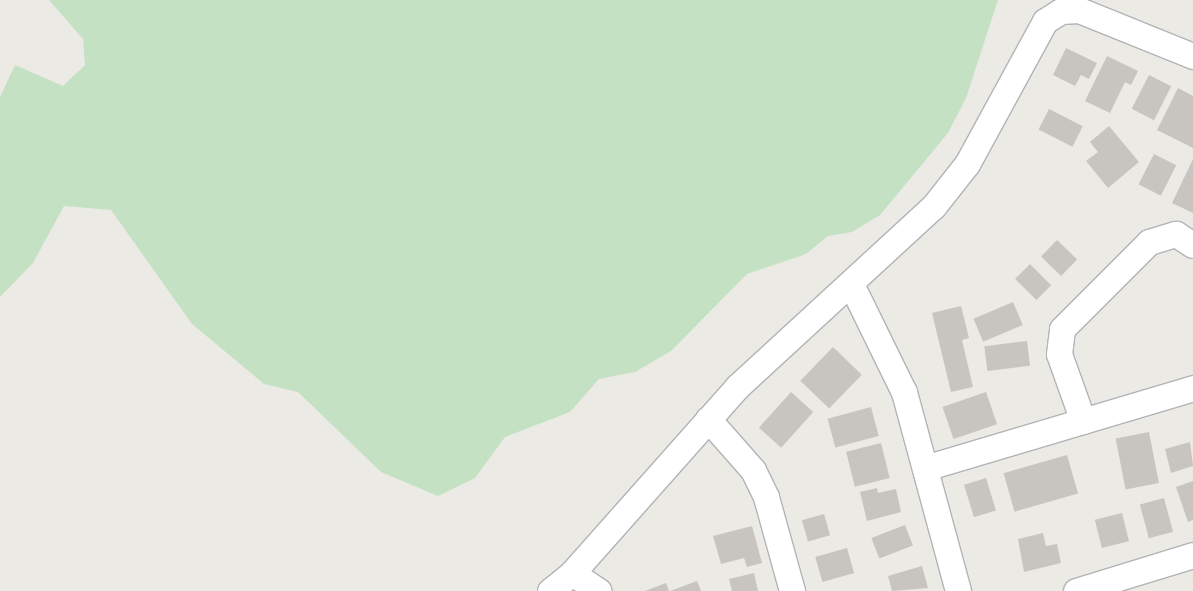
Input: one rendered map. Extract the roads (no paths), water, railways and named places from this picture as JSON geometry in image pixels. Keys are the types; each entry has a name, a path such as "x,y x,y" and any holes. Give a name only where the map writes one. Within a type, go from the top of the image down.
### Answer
{"street":[{"path":"550,591 572,573 708,419 933,207 967,164 1045,21 1061,11 1079,10 1193,56"},
{"path":"1083,421 1059,354 1062,330 1150,242 1176,234 1193,245"},
{"path":"851,284 904,392 958,591"},
{"path":"925,468 1193,388"},
{"path":"708,419 754,470 766,497 792,591"},
{"path":"1076,591 1193,555"},
{"path":"572,573 599,591"}]}
